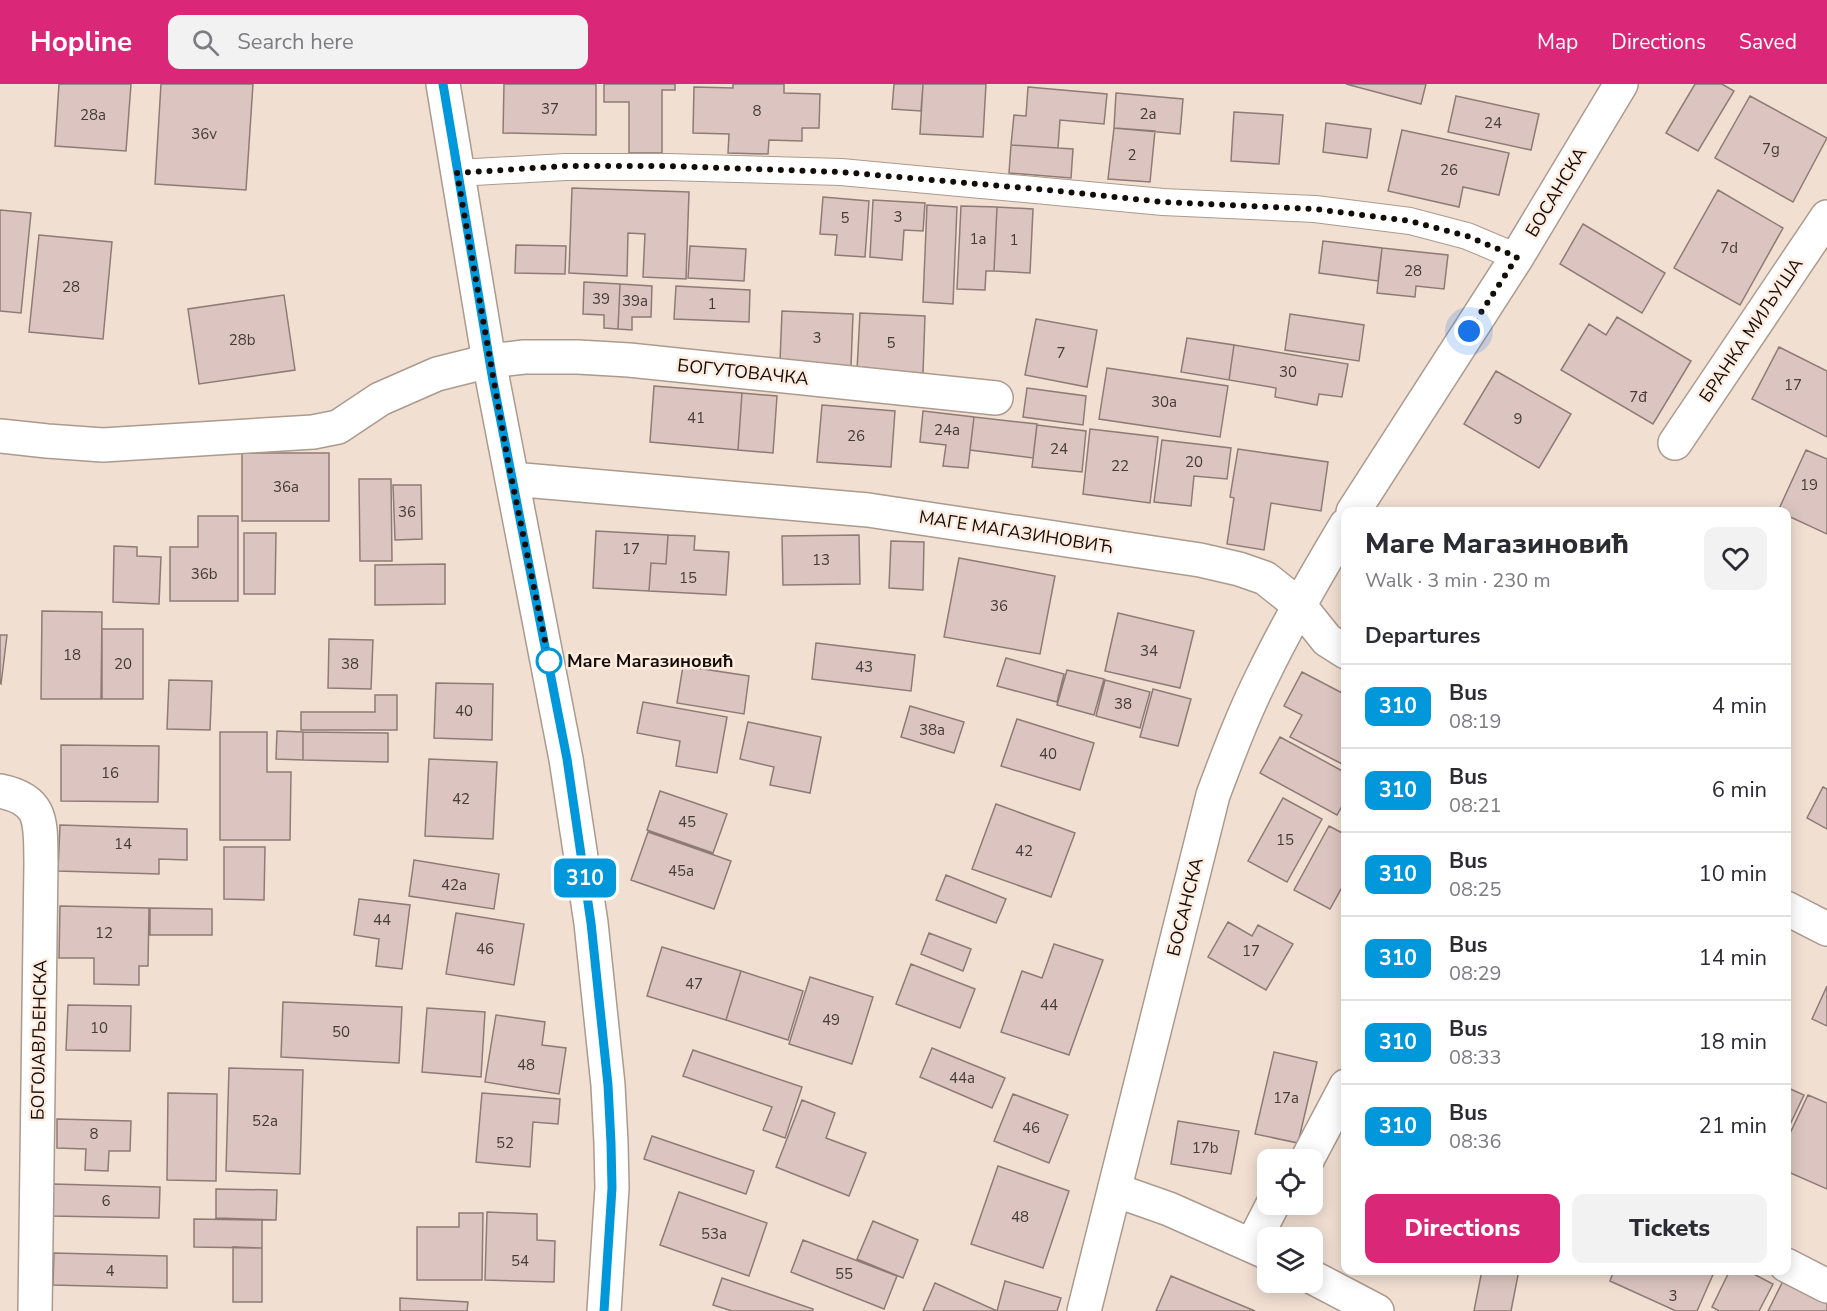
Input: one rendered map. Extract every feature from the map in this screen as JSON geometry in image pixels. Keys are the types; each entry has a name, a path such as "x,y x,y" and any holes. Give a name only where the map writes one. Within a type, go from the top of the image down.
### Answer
{"street":[{"path":"443,84 489,362 567,759 591,923 608,1085 611,1143 612,1188 604,1311"},
{"name":"БОСАНСКА","path":"1356,507 1517,257 1621,84"},
{"name":"БРАНКА МИЉУША","path":"1675,443 1827,217"},
{"name":"БОГУТОВАЧКА","path":"489,362 524,357 619,359 996,398"},
{"path":"0,436 103,445 313,432 338,428 380,399 437,375 489,362"},
{"name":"МАГЕ МАГАЗИНОВИЋ","path":"512,479 868,510 1200,560 1239,568 1265,578 1299,605 1327,640 1341,649"},
{"name":"БОСАНСКА","path":"1084,1311 1213,795 1262,677 1299,605 1341,534"},
{"name":"БОГОЈАВЉЕНСКА","path":"0,791 19,796 30,803 40,827 35,1311"},
{"path":"1791,911 1827,929"},
{"path":"1313,1149 1341,1095"},
{"path":"1115,1190 1169,1209 1257,1248"},
{"path":"1791,1268 1827,1286"},
{"path":"1323,1283 1377,1311"}],"lane":[{"path":"457,173 565,166 667,166 841,172 1163,202 1315,209 1410,221 1467,236 1517,257"}],"building":[{"path":"59,84 131,84 126,151 55,146"},
{"path":"161,84 253,84 246,190 155,184"},
{"path":"504,84 596,84 596,135 503,133"},
{"path":"604,84 675,84 675,90 662,90 662,153 629,153 629,102 604,102"},
{"path":"733,84 784,84 784,93 820,94 819,128 802,128 802,141 769,140 768,154 728,153 729,134 693,133 694,87 733,88"},
{"path":"894,84 923,84 921,111 892,109"},
{"path":"923,84 986,84 983,137 920,134"},
{"path":"1346,84 1426,84 1421,104"},
{"path":"1695,84 1722,84 1734,91 1698,151 1666,133"},
{"path":"1028,87 1107,94 1104,124 1060,120 1058,148 1011,145 1014,115 1026,116"},
{"path":"1116,93 1183,99 1180,134 1114,128"},
{"path":"1456,96 1539,114 1531,150 1448,132"},
{"path":"1750,96 1827,138 1793,202 1715,158"},
{"path":"1234,112 1283,115 1279,164 1231,161"},
{"path":"1326,123 1371,129 1367,158 1323,152"},
{"path":"1114,128 1155,131 1150,182 1108,179"},
{"path":"1402,130 1509,153 1499,195 1463,187 1459,207 1388,191"},
{"path":"1011,145 1073,149 1071,178 1009,173"},
{"path":"572,188 689,192 686,279 643,277 645,234 628,233 627,276 569,273"},
{"path":"1718,190 1783,228 1740,305 1674,268"},
{"path":"823,197 869,201 865,257 835,255 837,235 820,234"},
{"path":"873,200 925,203 923,231 904,230 902,260 870,257"},
{"path":"927,205 957,207 953,304 923,302"},
{"path":"961,206 997,207 994,271 986,271 985,290 957,289"},
{"path":"997,207 1033,209 1030,273 994,271"},
{"path":"0,210 31,213 21,313 0,311"},
{"path":"1583,224 1665,273 1642,313 1560,264"},
{"path":"39,235 112,242 103,339 29,332"},
{"path":"1323,241 1382,248 1378,281 1319,273"},
{"path":"516,245 566,246 565,274 515,273"},
{"path":"690,246 746,249 744,281 688,278"},
{"path":"1382,248 1448,255 1444,289 1416,286 1415,297 1377,293"},
{"path":"584,282 620,284 618,329 604,328 604,315 583,314"},
{"path":"620,284 652,286 651,317 632,317 632,330 618,329"},
{"path":"676,286 750,290 749,322 674,319"},
{"path":"284,295 295,370 199,384 188,309"},
{"path":"782,311 853,314 851,366 780,362"},
{"path":"860,313 925,316 923,373 857,370"},
{"path":"1290,314 1364,325 1359,361 1285,350"},
{"path":"1617,317 1691,361 1653,424 1561,370 1589,324 1606,335"},
{"path":"1036,319 1097,330 1087,387 1025,375"},
{"path":"1187,338 1234,345 1229,380 1181,372"},
{"path":"1234,345 1348,364 1342,397 1319,394 1317,405 1275,397 1276,388 1229,380"},
{"path":"1779,347 1827,371 1827,437 1752,399"},
{"path":"1107,368 1228,386 1220,437 1099,419"},
{"path":"1496,371 1571,414 1539,468 1464,424"},
{"path":"654,386 742,393 738,450 650,442"},
{"path":"1027,388 1086,396 1083,425 1023,417"},
{"path":"742,393 777,396 773,453 738,450"},
{"path":"822,405 895,411 891,467 817,462"},
{"path":"923,411 974,417 968,468 943,466 946,445 920,442"},
{"path":"974,417 1037,424 1033,458 970,450"},
{"path":"1037,425 1086,431 1082,472 1032,467"},
{"path":"1090,429 1158,437 1150,503 1083,494"},
{"path":"1162,440 1231,448 1227,479 1194,476 1191,506 1154,502"},
{"path":"1238,449 1328,462 1321,511 1271,503 1264,550 1227,544 1234,498 1230,497"},
{"path":"1806,450 1827,459 1827,534 1791,517 1791,507 1780,507"},
{"path":"242,453 329,453 329,521 242,521"},
{"path":"359,479 391,479 392,561 360,561"},
{"path":"393,485 421,485 422,539 395,540"},
{"path":"198,516 238,516 238,601 170,601 170,547 198,547"},
{"path":"596,531 668,535 666,564 651,563 649,591 593,588"},
{"path":"244,533 276,533 275,594 244,594"},
{"path":"668,535 695,536 694,550 729,552 726,595 649,591 651,563 666,564"},
{"path":"859,535 860,584 783,585 782,536"},
{"path":"891,541 924,542 923,590 889,588"},
{"path":"114,546 137,547 137,556 161,557 159,604 113,602"},
{"path":"959,558 1055,576 1040,654 944,637"},
{"path":"445,564 445,604 375,605 375,565"},
{"path":"42,611 102,612 101,699 41,699"},
{"path":"1118,613 1194,631 1180,688 1105,671"},
{"path":"102,629 143,629 143,699 102,699"},
{"path":"0,635 7,635 1,684 0,683"},
{"path":"329,639 373,640 371,689 328,688"},
{"path":"816,643 915,655 911,691 812,679"},
{"path":"1006,658 1064,674 1057,702 997,686"},
{"path":"683,666 749,676 744,714 677,703"},
{"path":"1067,670 1104,679 1094,715 1057,705"},
{"path":"1302,672 1341,692 1341,763 1290,737 1302,715 1284,706"},
{"path":"169,680 212,681 210,730 167,729"},
{"path":"1105,680 1150,692 1140,728 1096,716"},
{"path":"436,683 493,684 492,740 434,738"},
{"path":"1153,689 1191,699 1178,746 1140,737"},
{"path":"375,695 397,695 397,730 301,730 301,712 375,712"},
{"path":"643,702 727,717 717,773 676,766 680,741 637,733"},
{"path":"910,706 964,722 954,753 901,737"},
{"path":"1017,719 1094,743 1080,790 1001,766"},
{"path":"748,722 821,737 810,793 770,785 774,767 740,759"},
{"path":"277,731 303,732 303,760 276,759"},
{"path":"220,732 267,732 267,772 291,772 290,840 220,840"},
{"path":"303,732 388,733 388,762 303,760"},
{"path":"1280,737 1341,770 1341,808 1337,815 1260,773"},
{"path":"61,745 159,746 158,802 61,801"},
{"path":"429,759 497,762 493,839 425,836"},
{"path":"1823,787 1827,789 1827,829 1807,818"},
{"path":"660,791 727,814 713,853 647,830"},
{"path":"1283,798 1322,819 1287,882 1248,861"},
{"path":"996,804 1075,833 1051,897 972,869"},
{"path":"60,825 187,829 187,860 159,859 159,874 58,871"},
{"path":"1329,826 1341,832 1341,889 1330,909 1294,890"},
{"path":"648,832 731,861 714,909 631,880"},
{"path":"224,847 265,847 264,900 224,899"},
{"path":"414,860 499,874 494,909 409,896"},
{"path":"946,875 1006,899 996,923 936,900"},
{"path":"359,899 410,905 402,969 376,966 379,939 354,935"},
{"path":"60,906 149,908 148,966 139,966 139,985 94,984 94,958 59,958"},
{"path":"150,908 212,909 212,935 150,935"},
{"path":"456,913 524,924 514,985 446,974"},
{"path":"1228,922 1252,936 1258,925 1293,944 1266,990 1208,957"},
{"path":"929,933 971,949 963,971 921,954"},
{"path":"1054,944 1103,960 1069,1055 1001,1032 1022,971 1042,978"},
{"path":"662,947 741,971 726,1020 647,996"},
{"path":"911,964 975,989 960,1028 896,1004"},
{"path":"741,971 803,991 788,1040 726,1020"},
{"path":"810,977 873,997 852,1064 789,1044"},
{"path":"1827,986 1827,1026 1812,1019"},
{"path":"283,1002 402,1007 399,1063 281,1057"},
{"path":"68,1005 131,1006 130,1051 66,1050"},
{"path":"427,1008 485,1012 481,1077 422,1072"},
{"path":"496,1015 545,1022 542,1045 566,1048 559,1094 485,1082"},
{"path":"932,1048 1005,1078 992,1108 920,1077"},
{"path":"693,1050 802,1087 785,1138 763,1130 772,1107 683,1076"},
{"path":"1274,1052 1317,1062 1298,1143 1255,1134"},
{"path":"229,1068 303,1070 300,1174 226,1171"},
{"path":"1791,1089 1804,1095 1791,1122"},
{"path":"168,1093 217,1094 216,1181 167,1180"},
{"path":"482,1093 560,1099 558,1124 533,1122 530,1167 476,1162"},
{"path":"1013,1094 1068,1115 1049,1163 994,1141"},
{"path":"1808,1095 1827,1103 1827,1189 1791,1173 1791,1131"},
{"path":"802,1100 835,1113 826,1138 866,1153 849,1196 776,1167"},
{"path":"57,1119 131,1121 130,1151 109,1151 108,1171 85,1170 86,1149 57,1148"},
{"path":"1178,1121 1239,1131 1231,1174 1171,1164"},
{"path":"652,1136 754,1171 746,1194 644,1159"},
{"path":"998,1166 1069,1191 1043,1268 971,1244"},
{"path":"53,1184 160,1187 159,1218 52,1216"},
{"path":"216,1189 277,1190 276,1220 216,1218"},
{"path":"679,1192 767,1223 749,1276 660,1245"},
{"path":"487,1212 537,1214 537,1240 555,1241 554,1282 485,1280"},
{"path":"459,1213 483,1213 482,1280 417,1280 417,1227 459,1227"},
{"path":"194,1219 262,1220 262,1248 194,1247"},
{"path":"873,1221 918,1240 903,1278 857,1259"},
{"path":"803,1240 897,1276 884,1309 791,1272"},
{"path":"233,1247 262,1248 262,1302 233,1302"},
{"path":"54,1253 167,1256 167,1288 53,1285"},
{"path":"1481,1275 1518,1275 1511,1311 1474,1311"},
{"path":"1612,1275 1713,1275 1697,1311 1676,1311 1610,1281"},
{"path":"1728,1275 1756,1275 1773,1284 1759,1311 1719,1311 1712,1307"},
{"path":"1171,1276 1255,1311 1156,1311"},
{"path":"722,1278 813,1309 813,1311 732,1311 713,1305"},
{"path":"1784,1279 1827,1301 1827,1311 1768,1311"},
{"path":"1005,1281 1061,1298 1057,1311 997,1311"},
{"path":"935,1283 997,1311 923,1311"},
{"path":"400,1298 468,1302 467,1311 400,1311"}],"bus line":[{"name":"310","path":"443,84 493,381 567,759 591,923 608,1085 611,1143 612,1188 604,1311"}],"place":[{"name":"Маге Магазиновић","path":"549,661"}],"route":[{"path":"549,661 489,362 457,173 565,166 667,166 841,172 1163,202 1315,209 1392,218 1467,236 1517,257 1469,331"}]}
